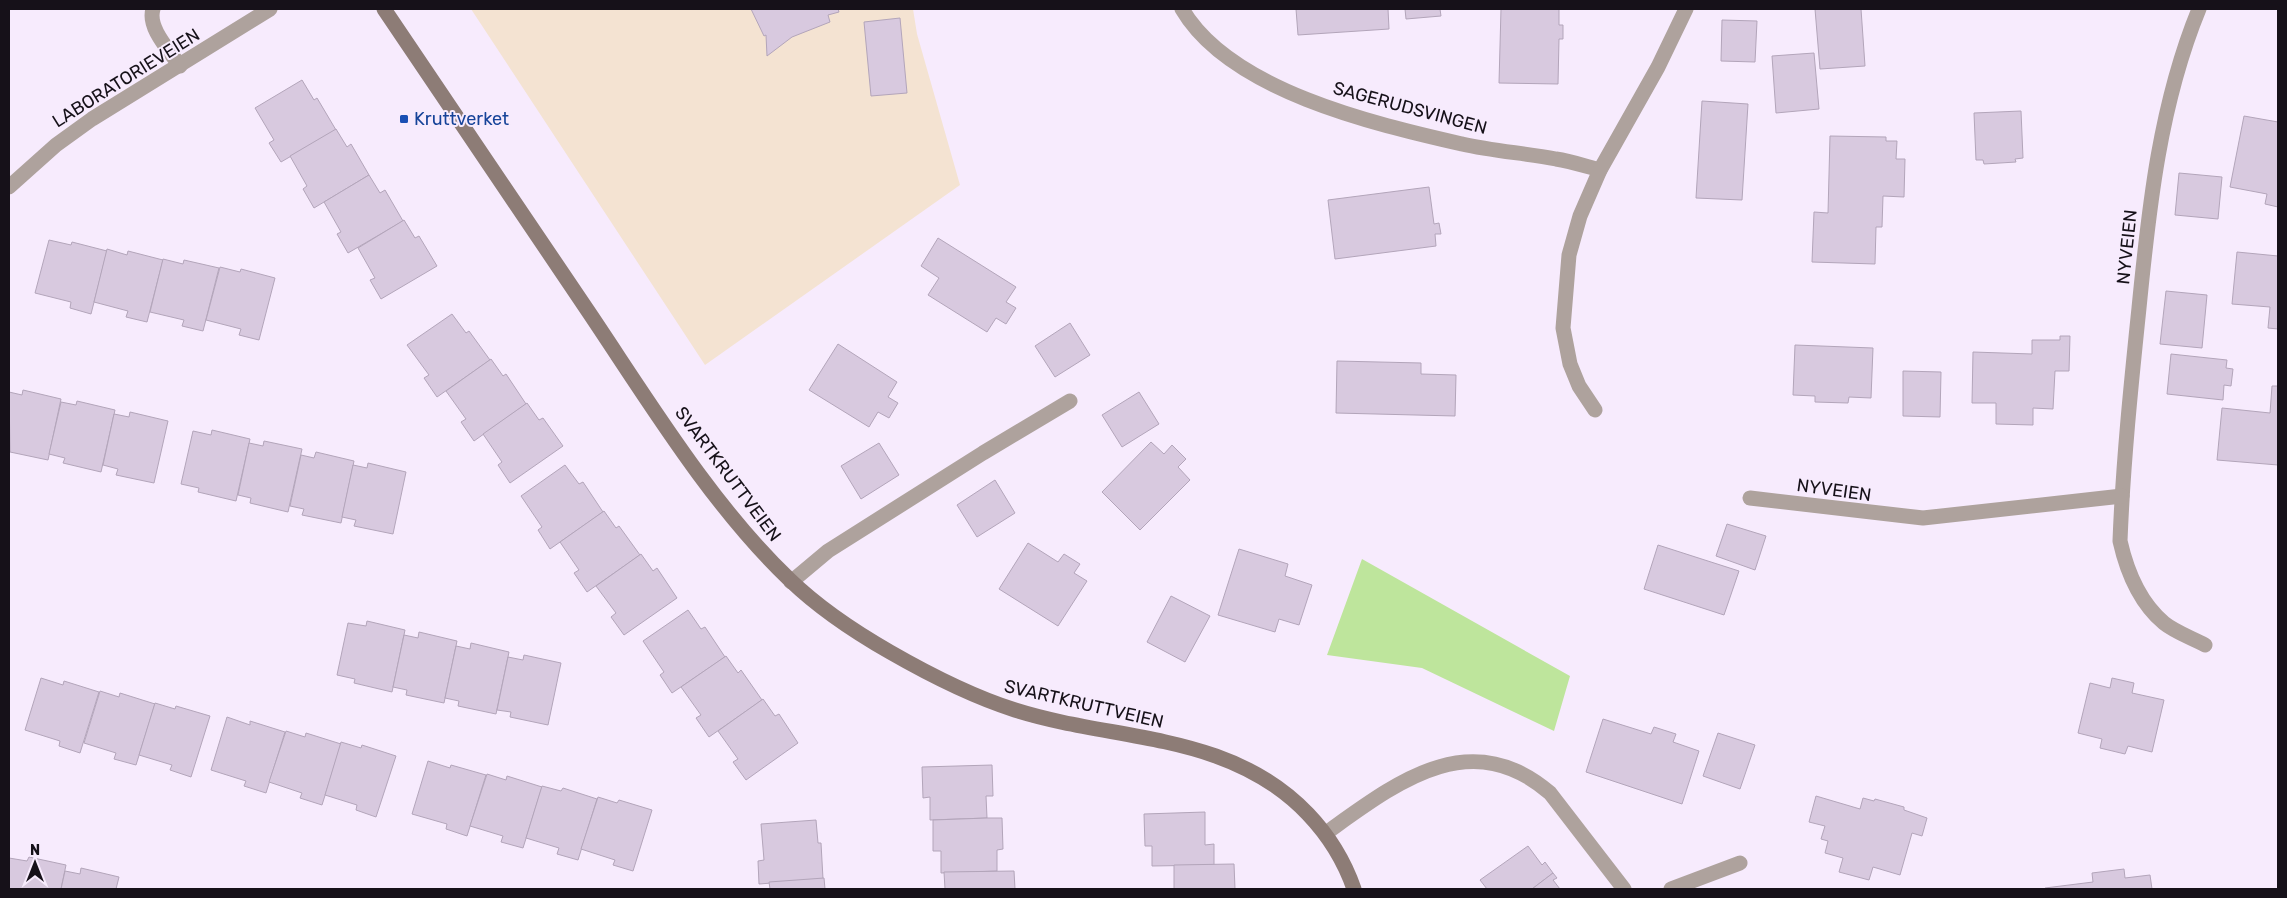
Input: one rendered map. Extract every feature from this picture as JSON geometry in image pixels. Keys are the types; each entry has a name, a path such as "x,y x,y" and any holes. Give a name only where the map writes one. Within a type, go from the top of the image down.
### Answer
{"street":[{"path":"153,9 156,32 180,66"},
{"name":"LABORATORIEVEIEN","path":"9,187 22,173 92,119 270,9"},
{"name":"SVARTKRUTTVEIEN","path":"384,9 630,373 711,488 735,520 791,582 830,613 872,642 933,677 969,693 1016,710 1100,730 1167,742 1225,757 1272,782 1296,802 1326,833 1354,889"},
{"name":"SAGERUDSVINGEN","path":"1182,9 1206,40 1227,58 1268,82 1338,111 1463,144 1558,159 1600,170"},
{"path":"1595,410 1579,386 1570,364 1563,328 1569,255 1580,216 1600,170 1658,68 1686,9"},
{"name":"NYVEIEN","path":"2199,9 2187,38 2172,90 2160,137 2152,188 2122,496 2120,541 2124,562 2135,587 2148,608 2165,624 2206,645"},
{"path":"791,582 828,551 1070,401"},
{"name":"NYVEIEN","path":"1750,498 1923,518 2122,496"},
{"path":"1326,833 1370,801 1416,775 1461,762 1499,763 1519,770 1550,793 1624,889"},
{"path":"1671,889 1740,864"}],"shaded area":[{"path":"471,9 913,9 917,34 960,185 705,365"}],"green space":[{"path":"1362,559 1570,676 1554,731 1422,668 1327,655"}],"building":[{"path":"751,9 838,9 839,12 828,15 830,22 792,37 767,56 766,35 764,36"},
{"path":"1296,9 1388,9 1389,29 1298,35"},
{"path":"1405,9 1440,9 1441,16 1406,19"},
{"path":"1501,9 1559,9 1559,25 1563,25 1563,39 1559,39 1558,84 1499,83"},
{"path":"1815,9 1861,9 1865,66 1820,69"},
{"path":"900,18 907,93 871,96 864,22"},
{"path":"1722,20 1757,21 1755,62 1721,61"},
{"path":"1814,53 1819,109 1776,113 1772,56"},
{"path":"302,80 314,100 317,98 336,130 281,162 269,143 274,140 255,108"},
{"path":"1702,101 1748,104 1742,200 1696,198"},
{"path":"2021,111 2023,158 2015,159 2016,162 1984,164 1983,160 1976,160 1974,113"},
{"path":"2244,116 2278,122 2278,207 2265,204 2267,194 2230,187"},
{"path":"336,129 347,147 351,144 369,175 314,208 303,189 307,186 290,156"},
{"path":"1830,136 1886,137 1886,141 1897,141 1896,159 1905,159 1904,197 1883,196 1882,227 1876,227 1875,264 1812,262 1814,212 1828,213"},
{"path":"2179,173 2222,177 2218,219 2175,215"},
{"path":"369,175 380,193 385,190 403,221 348,253 337,234 341,232 324,202"},
{"path":"1429,187 1434,224 1439,223 1441,234 1435,234 1436,246 1335,259 1328,200"},
{"path":"404,220 415,238 419,236 437,266 381,299 370,280 375,278 358,248"},
{"path":"938,238 1016,287 1006,302 1016,308 1006,324 996,318 987,332 928,295 939,278 921,266"},
{"path":"49,240 71,245 72,242 107,251 91,314 70,308 71,302 35,293"},
{"path":"107,249 127,255 128,251 163,260 147,322 126,317 128,311 94,302"},
{"path":"2237,252 2278,256 2278,329 2268,328 2270,307 2232,304"},
{"path":"163,259 183,264 184,260 219,268 203,331 182,326 184,320 150,312"},
{"path":"220,267 240,272 241,269 275,278 259,340 239,335 241,329 206,320"},
{"path":"2166,291 2207,295 2202,348 2160,344"},
{"path":"452,314 466,333 469,331 490,360 437,397 424,378 429,375 407,345"},
{"path":"1070,323 1090,355 1055,377 1035,346"},
{"path":"2060,336 2070,336 2069,371 2055,371 2053,409 2033,408 2033,425 1996,424 1996,403 1972,403 1973,352 2032,354 2032,340 2060,340"},
{"path":"838,344 897,382 888,397 898,403 889,418 878,412 869,427 809,390"},
{"path":"1795,345 1873,348 1871,398 1849,397 1848,403 1815,402 1815,396 1793,395"},
{"path":"2171,354 2227,360 2226,368 2233,369 2231,386 2224,385 2223,400 2167,394"},
{"path":"491,359 503,376 506,374 526,404 474,441 461,422 466,419 446,391"},
{"path":"1337,361 1421,363 1421,374 1456,375 1455,416 1336,413"},
{"path":"1903,371 1941,372 1940,417 1903,416"},
{"path":"2272,386 2278,386 2278,465 2217,460 2222,408 2270,413"},
{"path":"23,390 61,399 48,460 10,452 9,392 22,395"},
{"path":"1139,392 1159,424 1122,447 1102,415"},
{"path":"77,401 115,410 101,472 63,463 65,458 49,454 61,402 76,405"},
{"path":"527,403 539,420 543,418 563,446 510,483 498,465 502,462 483,434"},
{"path":"130,412 168,421 154,483 116,475 118,469 103,465 114,414 129,417"},
{"path":"212,430 250,439 236,501 198,492 199,488 181,484 193,431 211,435"},
{"path":"264,441 302,449 288,512 250,503 251,498 238,495 249,443 263,446"},
{"path":"1151,442 1164,454 1172,445 1186,459 1178,467 1190,480 1140,530 1102,492"},
{"path":"879,443 899,475 861,499 841,466"},
{"path":"316,452 354,461 341,523 302,515 304,509 290,506 301,455 314,458"},
{"path":"368,463 406,472 393,534 354,526 356,520 342,517 353,465 367,468"},
{"path":"565,465 579,484 583,482 603,512 550,549 538,530 542,527 521,496"},
{"path":"995,480 1015,513 977,537 957,505"},
{"path":"604,511 616,528 619,526 640,555 587,592 574,573 579,570 560,542"},
{"path":"1727,524 1766,536 1755,570 1716,556"},
{"path":"1028,543 1058,562 1064,554 1080,564 1074,573 1087,581 1058,626 999,589"},
{"path":"1658,545 1739,571 1724,615 1644,589"},
{"path":"1239,549 1288,564 1285,576 1312,585 1299,625 1279,619 1275,632 1218,615"},
{"path":"641,554 653,571 657,568 677,598 624,635 611,617 616,613 596,586"},
{"path":"1171,596 1210,616 1185,662 1147,642"},
{"path":"688,610 701,629 705,627 725,657 672,693 660,675 664,672 643,641"},
{"path":"367,621 405,630 392,692 354,683 355,679 337,675 348,623 366,626"},
{"path":"419,632 457,641 444,703 406,695 407,690 393,687 404,635 418,638"},
{"path":"471,643 509,652 496,714 458,706 459,701 445,698 456,646 470,649"},
{"path":"524,655 561,663 548,725 510,717 511,712 497,710 508,657 523,660"},
{"path":"726,656 738,673 741,670 762,700 709,737 696,718 701,715 681,687"},
{"path":"41,678 63,685 64,681 99,692 80,753 59,746 60,741 25,730"},
{"path":"2112,678 2134,683 2132,693 2164,700 2152,752 2128,746 2125,754 2100,748 2102,739 2078,733 2090,683 2110,688"},
{"path":"100,691 119,697 120,693 155,704 136,765 114,759 116,753 84,743"},
{"path":"763,699 775,716 779,714 798,743 746,780 733,762 738,759 718,731"},
{"path":"155,703 175,709 176,706 210,716 191,777 170,770 172,765 139,755"},
{"path":"227,717 250,725 250,721 285,732 266,793 244,786 246,781 211,770"},
{"path":"1603,719 1651,734 1654,727 1676,734 1673,742 1699,751 1682,804 1586,772"},
{"path":"286,731 305,737 306,733 341,744 322,805 300,798 302,793 269,782"},
{"path":"1718,733 1755,745 1740,789 1703,776"},
{"path":"341,742 361,748 362,745 396,756 376,817 356,810 357,805 325,795"},
{"path":"428,761 450,768 451,765 486,775 467,836 446,829 447,824 412,814"},
{"path":"992,765 993,796 986,796 987,818 930,820 930,797 923,798 922,767"},
{"path":"487,774 506,780 507,776 542,787 523,848 501,842 503,836 470,826"},
{"path":"542,786 561,791 563,788 597,799 578,860 557,854 559,848 526,838"},
{"path":"1816,796 1860,809 1863,798 1874,801 1875,799 1904,807 1904,810 1927,818 1922,836 1912,833 1900,875 1873,867 1869,880 1839,872 1843,858 1825,853 1828,841 1821,839 1825,826 1809,822"},
{"path":"598,797 617,803 619,800 652,810 633,871 613,865 615,860 581,849"},
{"path":"1205,812 1205,845 1214,844 1214,865 1152,866 1152,846 1145,846 1144,814"},
{"path":"1002,818 1003,849 997,850 997,871 941,873 941,851 933,851 933,820"},
{"path":"816,820 818,843 821,843 823,879 759,884 758,861 764,860 761,824"},
{"path":"1528,846 1542,865 1545,862 1553,873 1532,889 1487,889 1480,880"},
{"path":"29,857 66,865 61,889 9,889 9,858 27,861"},
{"path":"1234,864 1235,889 1174,889 1174,865"},
{"path":"81,868 119,877 116,889 61,889 65,871 80,874"},
{"path":"2124,869 2125,878 2150,875 2152,889 2045,888 2093,882 2092,873"},
{"path":"1014,871 1015,889 945,889 944,872"},
{"path":"1553,873 1557,878 1553,880 1560,889 1532,889"},
{"path":"824,878 825,889 770,889 769,882"}],"place":[{"name":"Kruttverket","path":"404,119"}]}
